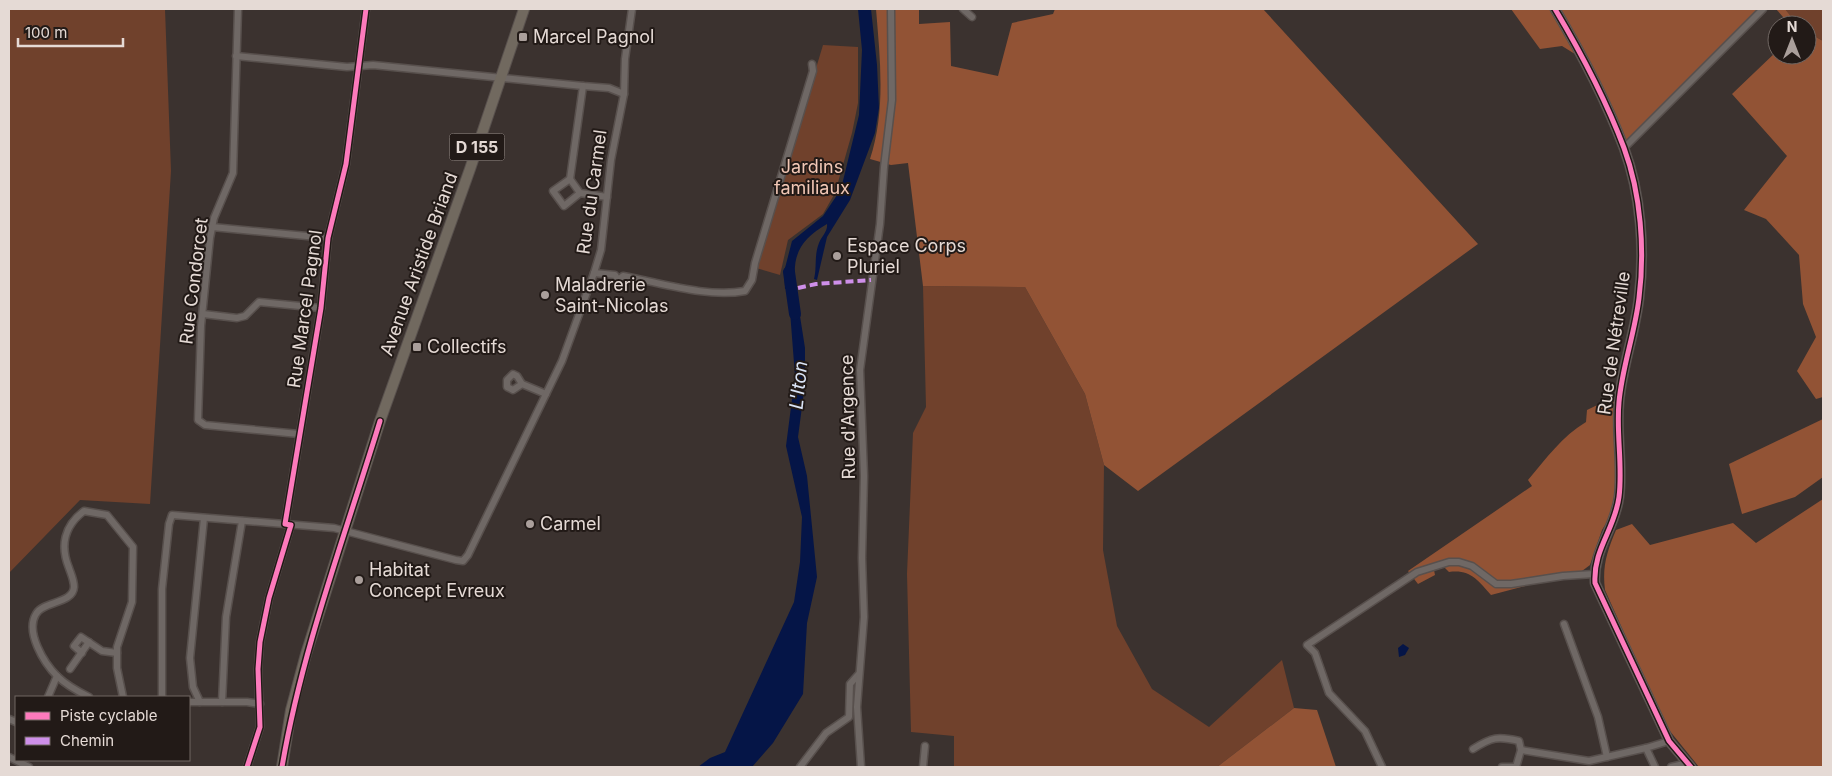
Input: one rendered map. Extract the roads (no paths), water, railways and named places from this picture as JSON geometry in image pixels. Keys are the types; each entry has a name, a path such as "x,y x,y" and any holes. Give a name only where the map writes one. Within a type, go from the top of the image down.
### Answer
{"main road":[{"name":"Avenue Aristide Briand","path":"346,532 380,421 470,169 524,9"},
{"name":"D 155","path":"282,767 292,710 306,654 346,532"}],"street":[{"name":"Rue Condorcet","path":"238,9 232,173 212,227 203,314 199,423 299,434"},
{"name":"Rue Marcel Pagnol","path":"247,767 260,727 258,669 260,642 288,525 299,434 321,308 328,238 346,164 366,9"},
{"name":"Rue du Carmel","path":"346,532 395,546 463,561 468,556 562,361 601,250 619,111 624,94 624,60 632,9"},
{"name":"Rue d'Argence","path":"861,767 857,707 858,674 864,617 862,558 864,476 860,370 880,224 884,167 892,100 891,9"},
{"path":"963,9 972,17"},
{"name":"Rue de Nétreville","path":"1556,9 1624,148 1638,211 1641,242 1640,292 1619,403 1619,497 1614,518 1599,549 1594,574"},
{"path":"1624,148 1763,9"},
{"path":"236,56 358,68 373,65 500,79 610,88 624,94"},
{"path":"594,273 616,275 618,280 623,276 699,290 730,293 745,291 752,280 755,263 813,71 812,64"},
{"path":"583,86 570,179 580,193 607,197"},
{"path":"570,179 553,191 564,206 580,193"},
{"path":"212,227 328,238"},
{"path":"203,314 237,318 246,316 259,302 321,308"},
{"path":"522,384 546,394"},
{"path":"87,696 74,690 57,676 38,649 33,623 36,614 42,607 70,596 73,592 73,580 65,559 65,539 70,523 84,511 107,515 134,547 132,602 117,653 116,668 122,696"},
{"path":"162,696 162,589 169,524 172,516 334,528 346,532"},
{"path":"200,702 193,687 190,658 204,518"},
{"path":"222,702 226,617 242,521"},
{"path":"1382,767 1365,731 1329,693 1314,652 1307,645 1417,572 1430,567 1459,562 1472,566 1496,584 1511,584 1563,576 1594,574 1599,595 1669,741 1689,765"},
{"path":"1564,624 1596,709 1607,757"},
{"path":"82,652 74,646 81,637 102,651 117,653"},
{"path":"70,669 89,642"},
{"path":"800,767 821,738 849,716 850,684 858,674"},
{"path":"48,696 57,676"},
{"path":"190,702 260,704"},
{"path":"1473,749 1488,740 1499,737 1519,741 1521,750 1516,767 1502,767"},
{"path":"1521,750 1589,761 1669,741"},
{"path":"923,767 925,746"},
{"path":"1646,748 1655,767"},
{"path":"17,761 29,767"},
{"path":"1671,767 1689,765"}],"water":[{"path":"858,9 871,9 879,108 875,133 850,200 827,237 817,280 814,279 817,252 819,243 827,229 827,224 804,242 795,265 796,286 785,289 784,272 792,241 823,216 841,189 859,115 862,50"},
{"path":"797,297 805,348 805,384 798,437 807,476 817,577 807,623 803,694 773,743 752,767 698,767 710,758 725,752 794,602 800,562 802,517 786,446 795,376 789,298"},
{"path":"1403,644 1409,648 1405,655 1399,657 1398,648"}],"waterway":[{"name":"L'Iton","path":"789,272 795,314"}],"place":[{"name":"Marcel Pagnol","path":"523,37"},
{"name":"Espace Corps Pluriel","path":"837,256"},
{"name":"Maladrerie Saint-Nicolas","path":"545,295"},
{"name":"Collectifs","path":"417,347"},
{"name":"Carmel","path":"530,524"},
{"name":"Habitat Concept Evreux","path":"359,580"}],"park label":[{"name":"Jardins familiaux","path":"812,177"}]}
